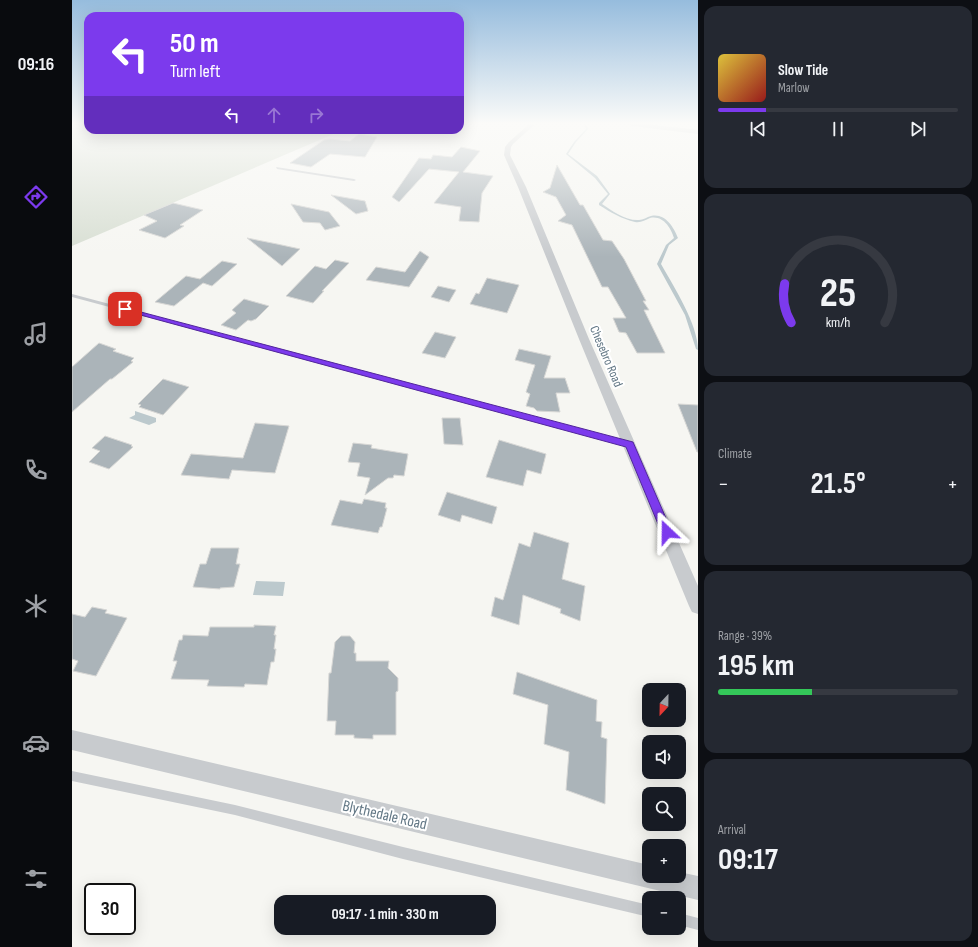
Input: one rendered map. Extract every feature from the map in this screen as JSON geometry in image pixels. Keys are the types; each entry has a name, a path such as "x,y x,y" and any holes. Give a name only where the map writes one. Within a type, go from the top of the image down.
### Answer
{"street":[{"name":"Chesebro Road","path":"514,168 584,339 698,606"},
{"name":"Blythedale Road","path":"72,740 698,888"}],"lane":[{"path":"278,168 354,180"},
{"path":"72,295 630,444"},
{"path":"72,776 235,810 403,853 642,909"},
{"path":"686,921 698,924"}],"shaded area":[{"path":"72,168 254,168 72,246"},
{"path":"135,411 156,418 156,422 149,425 129,418 135,415"},
{"path":"256,581 285,582 283,596 253,595"}],"building":[{"path":"412,168 466,168 463,172 493,176 482,193 479,222 459,221 461,207 434,203 459,172 429,169 399,202 392,197"},
{"path":"556,168 559,168 580,205 583,205 603,240 612,241 624,259 646,301 643,301 649,310 644,310 665,353 637,353 626,333 619,332 613,318 626,318 608,287 602,287 572,225 558,221 566,215 556,197 543,192 550,188"},
{"path":"331,195 365,201 368,211 356,214"},
{"path":"173,203 203,210 180,225 184,226 165,238 139,230 157,221 144,215"},
{"path":"291,204 329,212 340,226 325,230 320,223 303,222"},
{"path":"247,238 277,244 300,249 282,266"},
{"path":"420,251 429,257 409,287 366,280 376,267 405,272"},
{"path":"335,260 349,263 322,291 324,291 313,303 286,296 315,266 326,269"},
{"path":"222,261 237,264 212,286 203,283 174,306 155,302 186,276 200,279"},
{"path":"487,278 519,285 507,313 470,304 476,293 479,294"},
{"path":"438,286 456,290 449,302 431,297"},
{"path":"244,299 269,306 256,319 251,321 248,320 236,330 221,325 236,313 232,310"},
{"path":"435,332 456,337 445,358 422,353"},
{"path":"99,343 116,349 113,351 134,358 131,361 133,362 110,379 72,412 72,367"},
{"path":"519,349 551,356 544,378 565,378 570,393 556,393 560,412 537,411 534,408 526,406 530,394 526,392 535,365 515,360"},
{"path":"163,379 189,387 163,415 139,407 141,405 138,404"},
{"path":"678,404 698,405 698,452 697,452"},
{"path":"442,418 460,418 463,445 444,444"},
{"path":"255,423 289,426 275,473 232,470 229,479 181,475 191,454 243,458"},
{"path":"105,436 132,445 131,446 133,447 109,469 89,462 100,451 92,448"},
{"path":"499,440 546,454 541,474 527,470 523,486 486,477"},
{"path":"353,443 372,445 371,448 408,454 404,476 394,475 393,478 388,478 365,495 370,478 357,476 360,463 348,462"},
{"path":"447,492 497,507 492,524 462,515 460,522 438,515"},
{"path":"364,499 386,503 385,508 387,508 382,527 380,527 378,533 331,525 340,500 362,504"},
{"path":"534,532 569,543 562,579 585,586 580,621 560,613 561,609 523,595 519,625 491,616 495,597 503,600 519,543 530,547"},
{"path":"211,548 239,548 236,564 240,564 234,587 220,589 193,587 200,564 206,564"},
{"path":"92,607 107,610 105,613 127,618 96,676 73,671 78,661 72,659 72,614 85,617"},
{"path":"254,625 276,626 274,635 276,635 274,649 276,649 274,662 271,662 267,685 245,684 244,687 207,686 209,680 171,679 177,661 173,661 179,640 182,640 183,635 208,636 210,627 254,627"},
{"path":"341,636 350,636 355,642 354,653 356,653 356,661 389,661 388,668 398,678 398,691 396,692 396,735 373,735 373,739 354,738 354,735 335,735 336,721 327,721 329,673 331,673 335,642"},
{"path":"517,672 597,700 596,721 602,722 601,737 607,739 605,804 566,790 569,752 544,744 548,705 513,694"}],"waterway":[{"path":"585,168 596,177 609,194 600,204 608,210 627,219 637,221 652,217 661,218 665,220 673,230 676,238 668,245 659,264 687,315 698,349"}],"route":[{"path":"125,309 630,444 667,532"}]}
